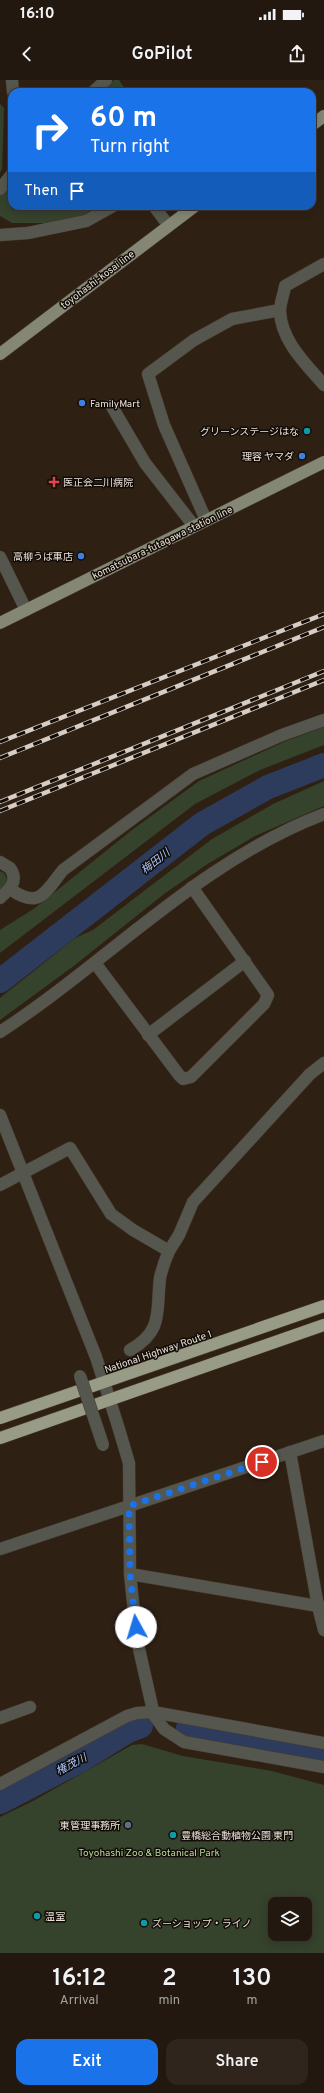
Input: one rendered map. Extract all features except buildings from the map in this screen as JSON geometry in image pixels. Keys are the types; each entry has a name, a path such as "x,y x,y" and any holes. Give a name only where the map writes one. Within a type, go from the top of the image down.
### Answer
{"highway":[{"name":"National Highway Route 1","path":"0,1418 324,1306"},
{"path":"0,1438 324,1325"}],"main road":[{"name":"toyohashi-kosai line","path":"3,349 190,210"},
{"name":"komatsubara-futagawa station line","path":"0,623 324,462"}],"street":[{"path":"97,88 106,80"},
{"path":"0,188 8,179"},
{"path":"0,235 28,234 86,222 106,210"},
{"path":"157,210 168,225"},
{"path":"324,264 286,286 280,310 283,324 294,350 324,385"},
{"path":"206,520 164,425 148,374 194,340 232,319 280,310"},
{"path":"111,405 145,463 194,526"},
{"path":"0,557 26,610"},
{"path":"10,889 27,899 39,897 49,888 63,870 193,774 282,735 324,720"},
{"path":"0,1032 95,963 220,867 264,841 324,814"},
{"path":"0,862 9,867 13,873 14,882 10,889 0,898"},
{"path":"95,963 181,1078 186,1079 191,1077 268,998 268,992 192,887"},
{"path":"148,1035 245,961"},
{"path":"130,1350 147,1338 157,1323 160,1279 169,1251 179,1235 193,1202 310,1074 324,1063"},
{"path":"0,1115 22,1174 56,1255 104,1382 129,1463 130,1574 137,1640 153,1712 164,1729 184,1742 324,1768"},
{"path":"0,1185 70,1148 111,1214 169,1251"},
{"path":"80,1376 103,1445"},
{"path":"0,1549 324,1441"},
{"path":"290,1452 321,1607 324,1630"},
{"path":"130,1574 321,1607"},
{"path":"0,1718 30,1707"},
{"path":"0,1784 127,1716 137,1713 153,1712 324,1743"}],"green space":[{"path":"114,80 119,80 124,88 105,88"},
{"path":"0,104 4,108 2,169 0,173"},
{"path":"8,184 8,210 91,210 84,215 46,223 12,223 0,216 0,195"},
{"path":"324,727 324,745 260,770 195,804 0,953 0,930 35,908 132,830 199,781 286,741"},
{"path":"324,781 324,806 255,836 206,865 164,894 75,965 0,1020 0,998 75,938 93,930 212,839 273,804"},
{"path":"0,871 4,873 7,879 6,885 0,889"},
{"name":"Toyohashi Zoo & Botanical Park","path":"142,1744 183,1756 272,1771 324,1785 324,1953 0,1953 0,1817 31,1802 132,1745"}],"waterway":[{"name":"梅田川","path":"0,981 202,824 268,787 324,765"},
{"name":"権茂川","path":"0,1802 81,1760 128,1731 141,1726"},
{"name":"権茂川","path":"188,1728 324,1750"}],"railway":[{"path":"0,742 324,614"},
{"path":"0,758 324,627"},
{"path":"0,802 324,671"},
{"path":"0,811 324,680"}],"place":[{"name":"FamilyMart","path":"82,403"},
{"name":"グリーンステージはな","path":"307,431"},
{"name":"理容 ヤマダ","path":"302,456"},
{"name":"医正会二川病院","path":"54,482"},
{"name":"高柳うば車店","path":"81,556"},
{"name":"東管理事務所","path":"128,1825"},
{"name":"豊橋総合動植物公園 東門","path":"173,1835"},
{"name":"温室","path":"37,1916"},
{"name":"ズーショップ・ライノ","path":"144,1923"}],"route":[{"path":"136,1627 130,1574 129,1506 262,1462"}]}
